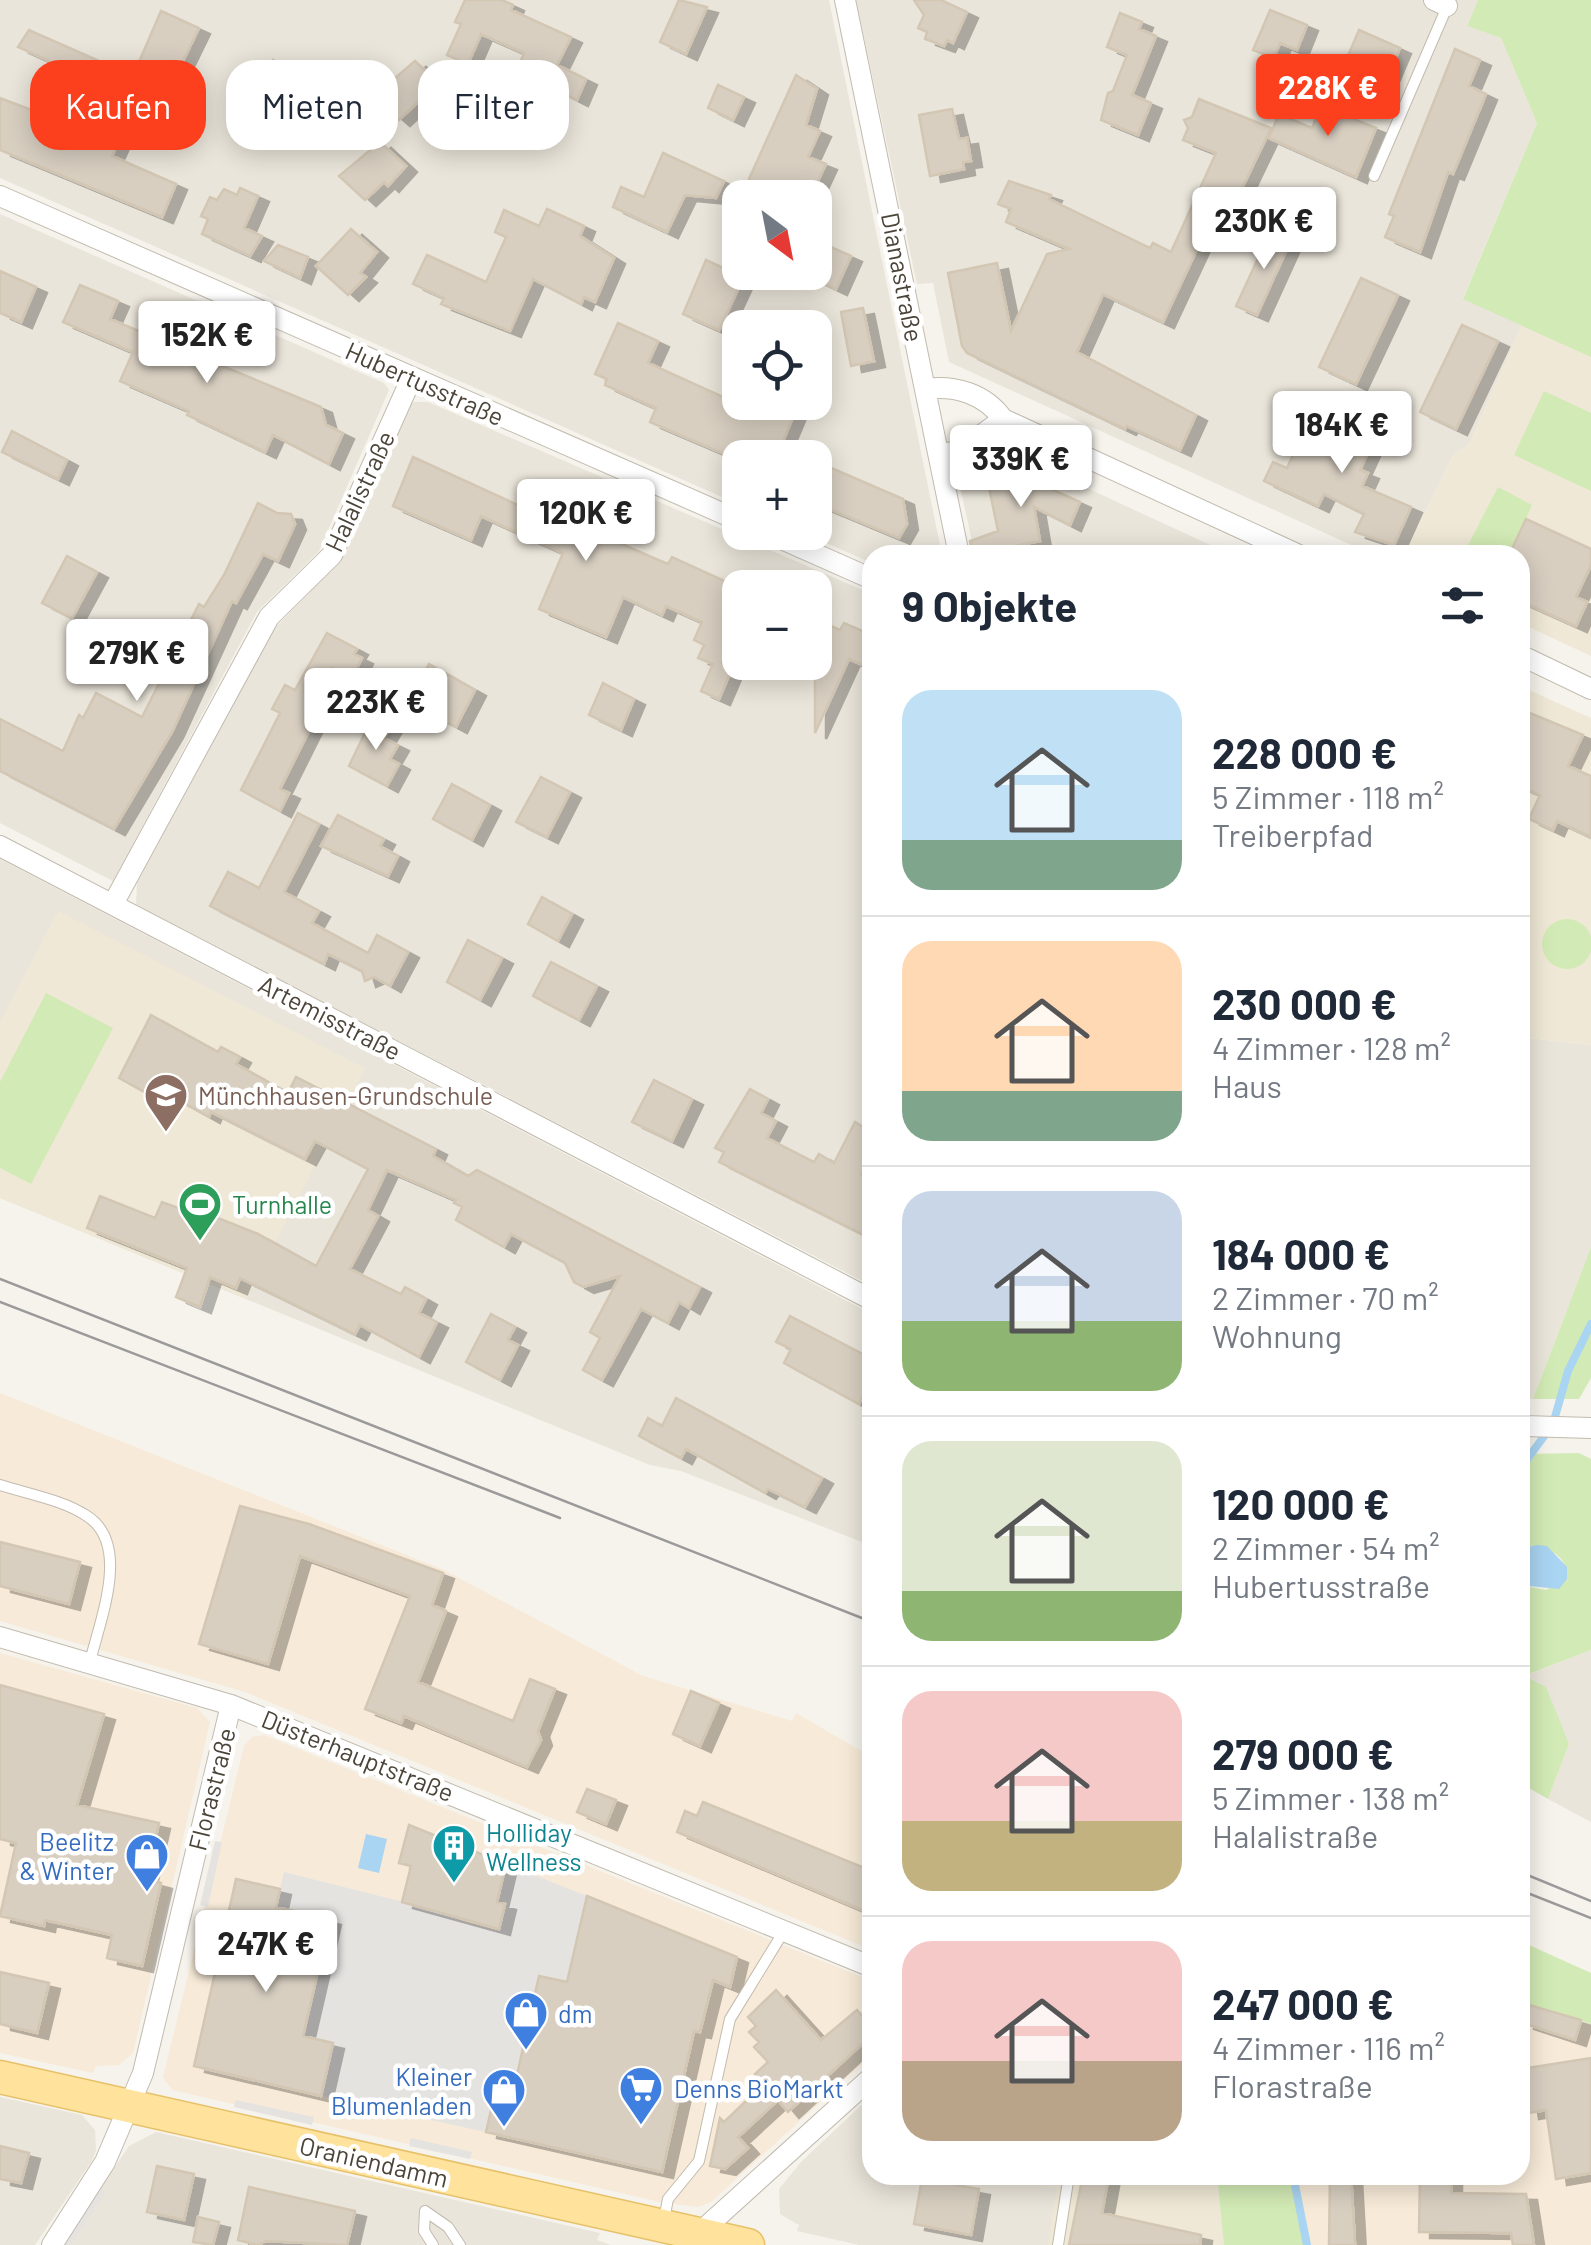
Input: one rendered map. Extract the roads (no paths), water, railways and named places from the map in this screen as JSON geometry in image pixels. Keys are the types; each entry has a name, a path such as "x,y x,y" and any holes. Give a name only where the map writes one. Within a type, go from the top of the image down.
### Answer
{"main road":[{"name":"Oraniendamm","path":"0,2077 682,2235 748,2245"}],"street":[{"name":"Dianastraße","path":"846,0 957,545"},
{"name":"Hubertusstraße","path":"0,196 722,513"},
{"name":"Halalistraße","path":"113,904 268,617 332,555 412,378"},
{"path":"925,389 948,386 992,402 1003,419 1277,545"},
{"path":"939,455 961,450 1003,419"},
{"path":"807,550 862,575"},
{"path":"1530,660 1591,689"},
{"name":"Artemisstraße","path":"0,846 862,1295"},
{"path":"1530,1426 1585,1426"},
{"name":"Düsterhauptstraße","path":"0,1638 231,1705 862,1963"},
{"name":"Florastraße","path":"52,2245 106,2162 143,2074 231,1705"},
{"path":"682,2235 862,2085"}],"lane":[{"path":"1374,176 1440,3"},
{"path":"0,1485 77,1511 102,1532 111,1569 90,1662"},
{"path":"682,2235 668,2199 700,2160 730,2020 785,1930"},
{"path":"1058,2245 1067,2185"},
{"path":"433,2245 424,2230 425,2212 448,2228 460,2245"}],"water":[{"path":"1547,1546 1567,1567 1567,1579 1559,1589 1530,1586 1530,1547"},
{"path":"366,1834 387,1839 379,1873 358,1868"}],"waterway":[{"path":"1530,1455 1553,1424 1568,1371 1591,1324"},
{"path":"1295,2185 1307,2245"}],"tram line":[{"path":"0,1279 862,1618"},
{"path":"0,1302 560,1518"},
{"path":"1530,1876 1591,1901"},
{"path":"1530,1894 1591,1918"}],"place":[{"name":"Münchhausen-Grundschule","path":"166,1133"},
{"name":"Turnhalle","path":"200,1242"},
{"name":"Holliday Wellness","path":"454,1884"},
{"name":"Beelitz & Winter","path":"147,1893"},
{"name":"dm","path":"526,2051"},
{"name":"Denns BioMarkt","path":"641,2126"},
{"name":"Kleiner Blumenladen","path":"504,2128"}]}
